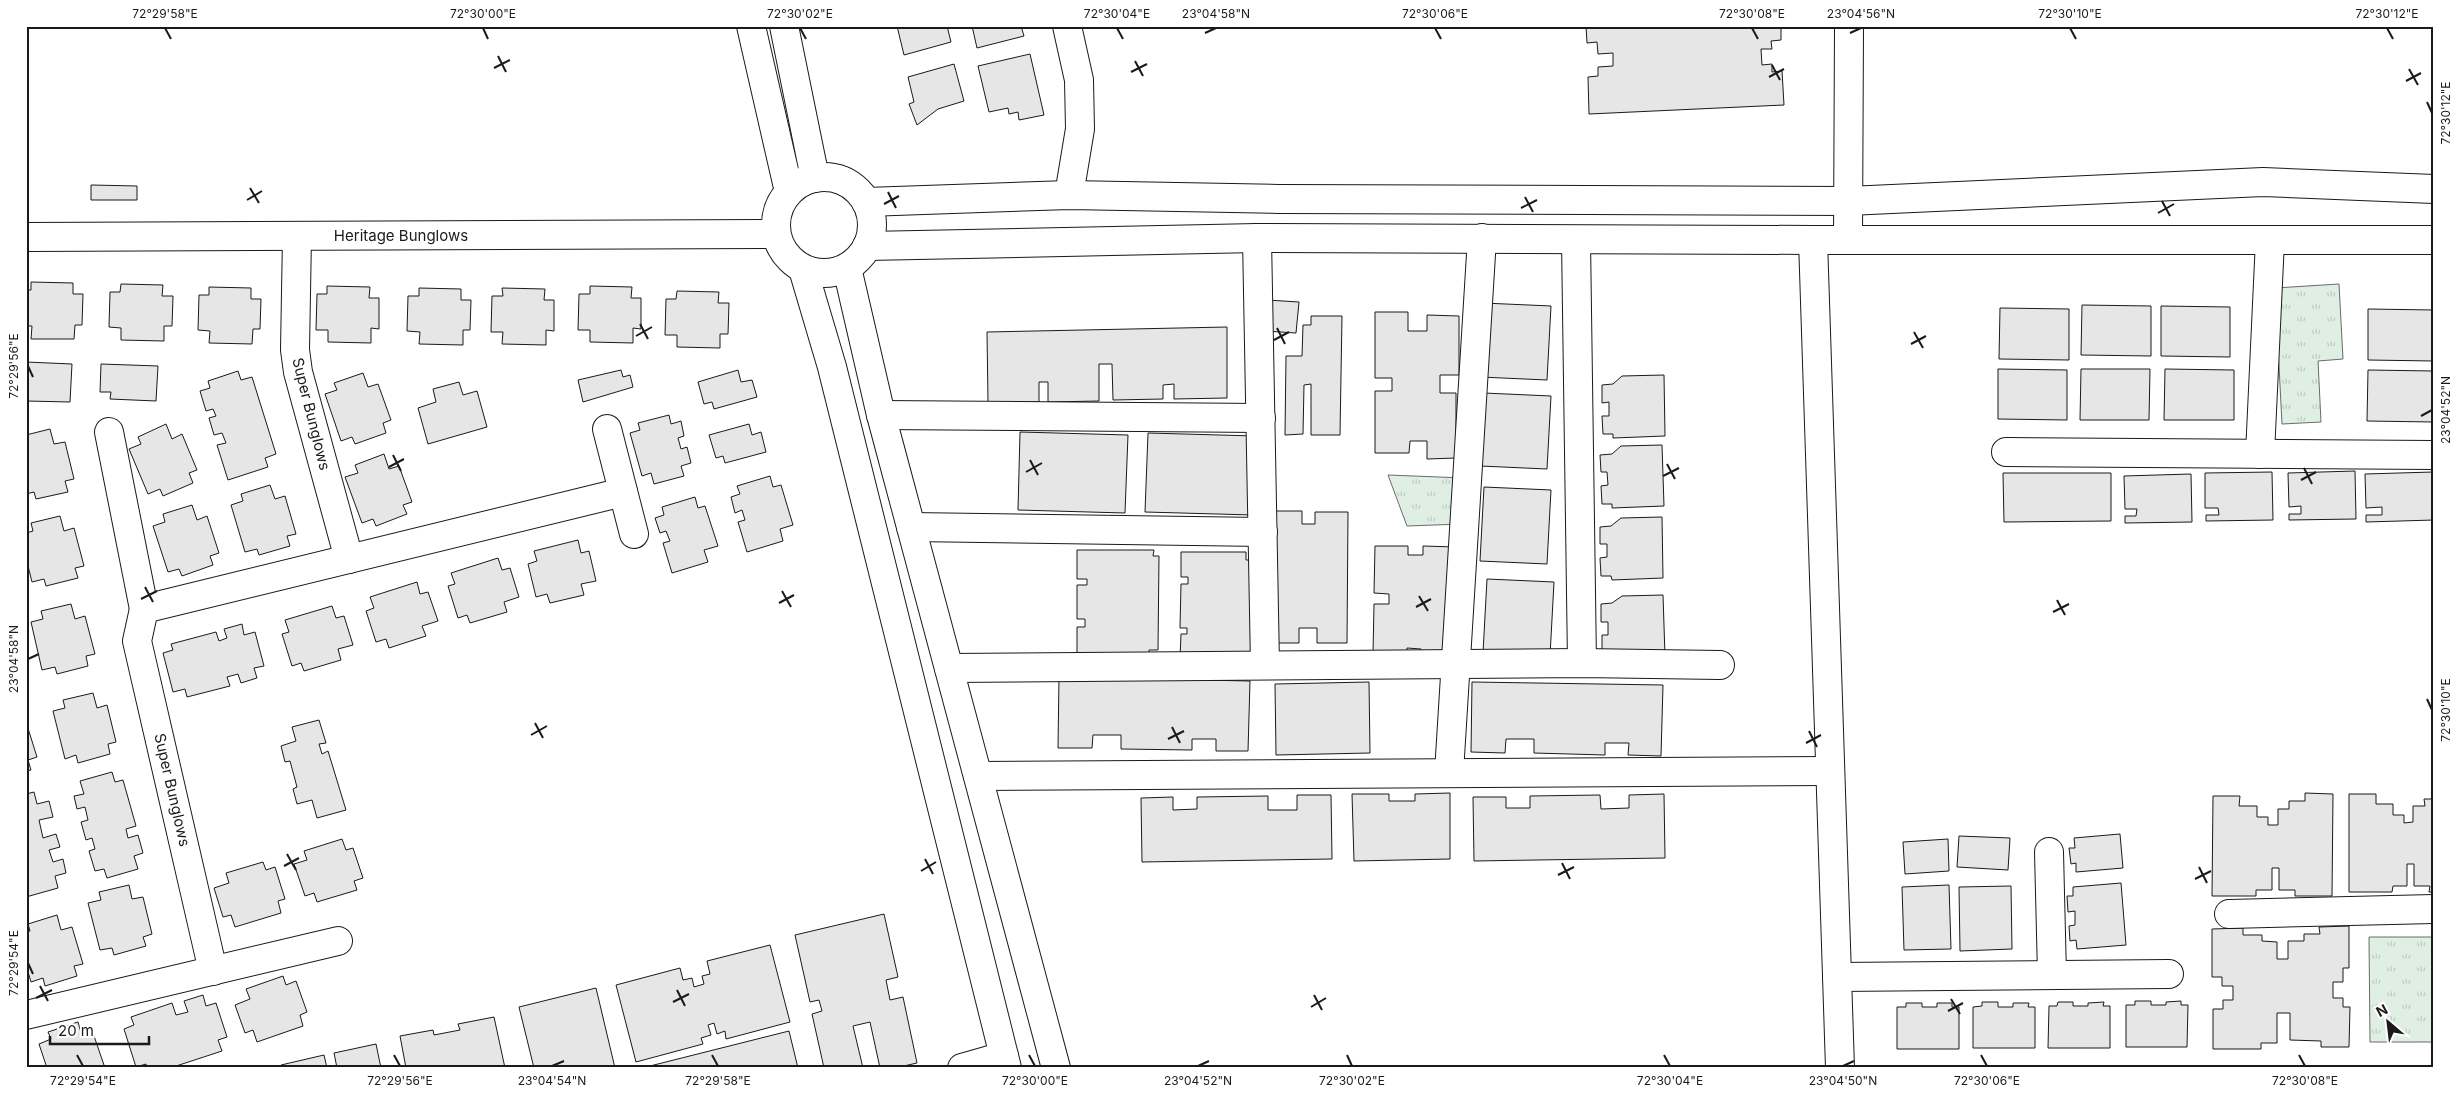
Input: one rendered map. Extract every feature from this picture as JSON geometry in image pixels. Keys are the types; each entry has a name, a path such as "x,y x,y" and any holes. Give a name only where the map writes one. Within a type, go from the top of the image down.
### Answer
{"street":[{"path":"751,26 789,192"},
{"path":"784,26 815,178"},
{"path":"1068,26 1079,80 1080,130 1070,195"},
{"path":"1848,239 1849,26"},
{"path":"815,178 830,178 845,182 857,190 866,202 871,216 872,232 867,246 859,258 847,268 833,272 817,273 803,269 791,260 782,248 776,234 776,219 781,204 789,192 801,183 815,178"},
{"path":"866,202 1070,195 1258,199 1848,201 2263,182 2434,189"},
{"name":"Heritage Bunglows","path":"26,236 776,234"},
{"name":"Super Bunglows","path":"297,236 297,366 348,559"},
{"path":"867,246 1257,238 2434,240"},
{"path":"1257,238 1264,665"},
{"path":"1449,773 1482,238"},
{"path":"1576,240 1582,662"},
{"path":"1813,240 1840,1068"},
{"path":"2260,454 2270,240"},
{"path":"847,268 881,415 1056,1068"},
{"path":"803,269 832,367 1005,1062 962,1068"},
{"path":"881,415 1261,418"},
{"path":"607,428 634,534"},
{"name":"Super Bunglows","path":"110,432 144,609 137,641 213,971"},
{"path":"2006,452 2434,455"},
{"path":"144,609 623,492"},
{"path":"911,527 1263,532"},
{"path":"949,668 1582,662 1720,665"},
{"path":"978,776 1830,771"},
{"path":"2049,852 2052,975"},
{"path":"2229,914 2434,909"},
{"path":"26,1015 338,941"},
{"path":"1837,977 2169,974"}],"green space":[{"path":"2339,284 2343,359 2318,361 2321,422 2282,424 2275,288"},
{"path":"1388,475 1464,478 1462,524 1407,526"},
{"path":"2369,937 2434,937 2434,1042 2370,1042"}],"building":[{"path":"897,26 947,26 951,42 904,55"},
{"path":"972,26 1021,26 1024,36 977,48"},
{"path":"1586,26 1781,26 1781,40 1771,41 1772,49 1761,49 1762,65 1772,64 1772,72 1782,71 1784,105 1589,114 1588,77 1598,76 1598,67 1613,66 1613,53 1598,54 1597,42 1587,43"},
{"path":"1030,54 1044,115 1019,120 1018,112 1009,114 1008,108 989,112 978,66"},
{"path":"954,64 964,101 938,109 917,125 909,104 914,102 908,77"},
{"path":"91,185 137,186 137,200 91,200"},
{"path":"31,282 73,283 73,294 83,294 82,325 75,325 74,339 31,339 32,326 26,326 26,290 31,290"},
{"path":"121,284 163,285 162,296 173,296 172,326 164,326 164,341 121,340 121,328 109,327 110,292 120,292"},
{"path":"327,286 370,287 369,298 379,298 379,329 371,328 371,343 328,342 328,330 316,330 317,294 327,294"},
{"path":"590,286 632,287 631,298 641,298 641,329 633,328 633,343 590,342 590,330 578,330 579,294 590,294"},
{"path":"209,287 251,288 251,299 261,299 260,329 253,329 252,344 209,343 210,331 198,330 199,295 209,295"},
{"path":"419,288 461,289 461,300 471,300 470,330 463,330 463,345 419,344 420,332 407,331 408,296 419,296"},
{"path":"502,288 545,289 544,300 554,300 554,331 546,330 546,345 502,344 503,332 491,332 492,296 503,296"},
{"path":"677,291 719,292 718,303 729,303 728,334 720,334 720,348 677,347 677,335 665,335 666,299 676,299"},
{"path":"1267,300 1299,302 1296,333 1265,331"},
{"path":"1483,303 1551,306 1547,380 1480,377"},
{"path":"2082,305 2151,306 2151,356 2081,355"},
{"path":"2161,306 2230,307 2230,357 2161,356"},
{"path":"2000,308 2069,309 2069,360 1999,359"},
{"path":"2368,309 2434,310 2434,361 2368,360"},
{"path":"1375,312 1408,312 1408,331 1427,331 1427,315 1459,316 1459,375 1440,375 1440,393 1456,393 1456,458 1427,459 1427,441 1410,441 1409,453 1375,453 1375,391 1392,391 1392,378 1375,378"},
{"path":"1311,316 1342,316 1340,435 1311,435 1311,384 1304,385 1303,434 1285,435 1286,356 1302,356 1303,325 1311,325"},
{"path":"1227,327 1227,398 1174,399 1174,384 1163,385 1163,399 1113,400 1112,364 1099,364 1099,401 1048,402 1048,382 1039,382 1039,402 988,403 987,332"},
{"path":"26,362 72,364 70,402 26,401"},
{"path":"101,364 158,366 156,401 110,399 111,392 100,392"},
{"path":"1998,369 2067,370 2067,420 1998,419"},
{"path":"2081,369 2150,369 2149,420 2080,420"},
{"path":"2165,369 2234,370 2234,420 2164,420"},
{"path":"621,370 623,377 630,375 633,387 583,402 578,380"},
{"path":"738,370 741,382 752,380 757,397 714,409 712,402 704,404 698,382"},
{"path":"2368,370 2434,371 2434,422 2367,421"},
{"path":"238,371 241,380 252,377 276,454 265,458 268,467 228,480 217,445 226,443 222,433 214,435 209,418 216,416 213,409 206,411 200,391 210,388 208,381"},
{"path":"363,373 368,387 378,384 391,420 383,423 386,433 355,444 352,437 341,441 325,394 337,390 334,383"},
{"path":"1664,375 1665,436 1613,438 1613,434 1603,434 1602,416 1609,416 1609,402 1602,403 1602,385 1613,384 1622,376"},
{"path":"459,382 463,395 477,391 487,427 428,444 418,408 436,402 433,389"},
{"path":"1484,393 1551,396 1547,469 1480,466"},
{"path":"669,415 671,424 681,421 684,436 678,438 681,449 687,447 691,463 681,466 684,476 654,484 651,473 642,476 630,433 640,430 638,423"},
{"path":"166,424 172,439 182,434 197,470 189,473 193,483 163,496 160,489 148,494 129,449 141,444 138,437"},
{"path":"749,424 752,435 761,432 766,452 725,463 723,456 716,458 709,435"},
{"path":"50,429 54,444 65,442 74,479 65,481 68,492 36,499 34,492 26,494 26,435"},
{"path":"1020,432 1128,435 1125,513 1018,510"},
{"path":"1148,433 1255,436 1253,515 1145,512"},
{"path":"1662,445 1664,506 1612,508 1612,504 1602,504 1601,486 1608,485 1607,472 1601,472 1600,455 1612,454 1621,446"},
{"path":"384,454 389,469 399,466 412,502 403,505 407,514 376,526 373,519 362,523 345,477 358,473 355,465"},
{"path":"2355,471 2356,519 2289,520 2289,514 2301,514 2301,506 2289,507 2288,473"},
{"path":"2272,472 2273,520 2206,521 2206,515 2219,515 2218,508 2205,508 2205,473"},
{"path":"2433,472 2434,520 2366,522 2366,515 2382,515 2382,507 2366,508 2365,474"},
{"path":"2003,473 2111,473 2111,521 2004,522"},
{"path":"2191,474 2192,522 2125,523 2125,516 2136,516 2137,509 2125,509 2124,476"},
{"path":"770,476 773,487 781,485 793,525 780,529 783,541 747,552 738,522 745,520 742,510 735,513 731,497 740,494 737,486"},
{"path":"270,485 275,499 285,496 296,534 287,536 290,546 259,555 257,549 245,552 231,505 243,501 241,494"},
{"path":"1484,487 1551,490 1547,564 1480,561"},
{"path":"695,497 698,508 705,506 718,546 704,550 708,562 672,573 663,543 670,541 666,531 660,533 655,518 664,515 662,507"},
{"path":"192,505 197,520 207,516 219,553 210,556 213,565 182,576 179,569 168,572 153,526 165,522 163,514"},
{"path":"1268,511 1302,511 1302,524 1315,524 1315,512 1348,512 1347,643 1317,643 1317,628 1299,628 1299,643 1267,643"},
{"path":"60,516 64,531 74,528 84,566 75,568 78,578 46,586 44,579 32,582 26,558 26,533 33,531 31,523"},
{"path":"1662,517 1663,578 1612,580 1611,576 1601,576 1600,558 1607,557 1607,544 1600,544 1600,527 1611,526 1621,518"},
{"path":"578,540 581,553 589,551 596,581 581,584 584,595 550,603 547,594 536,597 528,564 537,561 534,551"},
{"path":"1375,546 1408,546 1408,555 1423,555 1423,546 1456,547 1454,655 1421,655 1421,649 1407,648 1407,655 1373,654 1374,604 1389,604 1389,594 1374,593"},
{"path":"1077,550 1154,550 1153,556 1159,556 1158,650 1149,650 1149,656 1077,656 1077,627 1085,627 1085,619 1077,619 1077,585 1087,585 1087,579 1077,579"},
{"path":"1181,552 1246,552 1246,560 1251,560 1251,652 1242,652 1242,658 1180,658 1181,634 1187,634 1187,628 1180,628 1181,584 1188,584 1188,577 1181,577"},
{"path":"498,558 502,570 510,568 519,597 504,602 507,612 470,623 467,615 458,618 448,586 455,584 451,573"},
{"path":"1487,579 1554,582 1550,656 1483,653"},
{"path":"417,582 420,594 428,592 438,621 422,626 426,636 389,648 386,639 376,642 366,611 374,608 370,597"},
{"path":"1663,595 1665,656 1602,654 1602,635 1608,635 1608,622 1601,622 1601,604 1612,603 1622,596"},
{"path":"71,604 75,619 85,616 95,654 86,656 88,666 57,674 55,667 42,670 31,622 43,619 41,611"},
{"path":"332,606 336,618 344,616 353,645 338,649 341,660 304,671 301,663 292,666 282,634 289,632 285,620"},
{"path":"242,624 244,635 255,632 264,666 254,668 257,678 241,683 238,674 227,677 230,686 187,697 185,689 173,692 163,653 173,650 171,644 216,632 219,641 227,638 224,629"},
{"path":"1059,677 1250,681 1248,751 1216,751 1216,739 1192,739 1192,750 1121,749 1121,735 1093,735 1092,748 1058,748"},
{"path":"1369,682 1370,753 1276,755 1275,684"},
{"path":"1472,682 1663,685 1661,756 1628,755 1629,743 1605,743 1605,755 1534,753 1534,739 1506,739 1505,753 1471,752"},
{"path":"93,693 97,708 107,705 116,742 108,744 110,754 78,763 76,755 65,759 53,711 65,708 63,700"},
{"path":"319,720 326,743 319,744 322,754 328,751 346,810 317,818 312,800 297,804 293,789 297,787 290,761 285,762 281,746 296,741 292,727"},
{"path":"26,722 37,757 28,760 31,770 26,771"},
{"path":"112,772 115,782 123,780 136,826 126,829 128,838 138,835 143,853 134,856 138,869 107,878 104,869 95,871 89,851 95,849 92,838 86,840 81,822 88,820 85,807 77,809 74,796 84,794 80,781"},
{"path":"34,792 37,804 49,801 53,817 39,820 43,838 56,834 60,847 49,850 53,862 63,859 66,873 55,876 58,888 26,897 26,794"},
{"path":"1450,793 1450,859 1354,861 1352,794 1389,794 1389,801 1415,801 1415,794"},
{"path":"2305,793 2333,794 2332,896 2295,896 2295,890 2279,890 2279,868 2272,868 2272,890 2256,890 2256,896 2212,896 2213,796 2240,796 2239,806 2257,806 2257,817 2268,817 2268,825 2278,825 2278,809 2289,809 2289,801 2305,801"},
{"path":"1664,794 1665,858 1474,861 1473,797 1506,797 1506,808 1530,808 1530,796 1600,795 1601,809 1629,808 1629,795"},
{"path":"2349,794 2376,794 2376,804 2393,804 2393,815 2404,815 2404,823 2413,822 2413,806 2425,806 2424,799 2434,799 2434,892 2429,892 2430,886 2414,886 2414,864 2407,864 2407,886 2393,886 2392,892 2349,892"},
{"path":"1297,795 1331,795 1332,859 1142,862 1141,798 1173,797 1173,810 1197,809 1197,797 1268,796 1268,810 1297,810"},
{"path":"2120,834 2123,868 2076,872 2076,863 2071,864 2069,848 2075,848 2074,838"},
{"path":"1959,836 2010,838 2008,870 1957,867"},
{"path":"342,839 346,850 353,848 363,878 354,881 357,890 317,902 314,893 305,896 294,864 307,860 304,851"},
{"path":"1948,839 1949,871 1905,874 1903,842"},
{"path":"263,862 266,870 275,867 285,899 278,901 281,913 235,927 231,915 223,917 214,888 229,883 226,873"},
{"path":"2121,883 2126,945 2077,949 2076,940 2070,941 2069,926 2075,925 2075,911 2068,912 2067,896 2073,896 2073,887"},
{"path":"129,885 132,899 143,897 152,934 143,937 146,946 114,955 112,948 100,950 88,903 101,900 99,892"},
{"path":"1949,885 1951,949 1904,950 1902,887"},
{"path":"2011,886 2012,949 1960,951 1959,887"},
{"path":"884,914 898,977 886,980 890,1000 903,997 917,1063 895,1068 880,1068 870,1022 853,1026 863,1068 824,1068 812,1014 822,1011 819,1000 810,1002 795,935"},
{"path":"57,915 61,930 72,927 83,964 74,966 77,976 45,986 43,978 31,982 26,965 26,932 30,931 28,924"},
{"path":"2349,926 2349,968 2343,968 2343,982 2333,982 2333,998 2343,998 2343,1007 2350,1007 2349,1047 2321,1047 2321,1041 2290,1040 2290,1013 2277,1013 2277,1043 2261,1043 2261,1049 2213,1049 2213,1009 2223,1009 2223,1000 2233,1000 2233,986 2222,986 2222,977 2212,977 2212,929 2243,928 2243,935 2262,935 2262,941 2277,942 2277,959 2288,959 2288,941 2304,941 2304,934 2320,934 2319,927"},
{"path":"770,945 790,1022 726,1039 725,1031 717,1034 714,1023 708,1025 711,1035 701,1038 703,1044 636,1062 616,985 680,968 683,980 692,978 694,987 704,984 702,976 710,974 707,961"},
{"path":"283,976 286,985 296,981 307,1012 300,1015 303,1026 257,1042 253,1030 245,1033 235,1005 250,999 246,989"},
{"path":"596,988 615,1068 534,1068 519,1007"},
{"path":"203,995 206,1006 216,1003 227,1037 218,1040 222,1051 170,1068 147,1068 146,1064 136,1067 124,1029 134,1025 131,1017 172,1003 176,1015 188,1012 184,1001"},
{"path":"2135,1001 2151,1001 2151,1005 2166,1005 2166,1002 2181,1001 2181,1005 2188,1005 2187,1047 2126,1047 2126,1005 2135,1005"},
{"path":"1982,1002 1998,1002 1998,1007 2013,1007 2013,1003 2029,1003 2028,1007 2035,1007 2035,1048 1973,1048 1973,1007 1982,1006"},
{"path":"2058,1002 2073,1002 2073,1006 2088,1006 2088,1003 2104,1002 2103,1006 2110,1006 2110,1048 2048,1048 2049,1006 2057,1006"},
{"path":"1906,1003 1922,1003 1922,1007 1937,1007 1937,1003 1952,1003 1952,1007 1959,1007 1959,1049 1897,1049 1897,1007 1906,1007"},
{"path":"494,1017 505,1068 406,1068 400,1036 433,1030 434,1035 460,1030 458,1024"},
{"path":"78,1022 82,1036 93,1033 105,1068 47,1068 39,1044 51,1039 48,1032"},
{"path":"789,1031 798,1068 642,1068"},
{"path":"376,1044 381,1068 337,1068 334,1053"},
{"path":"324,1055 327,1068 281,1068 281,1065"}]}
